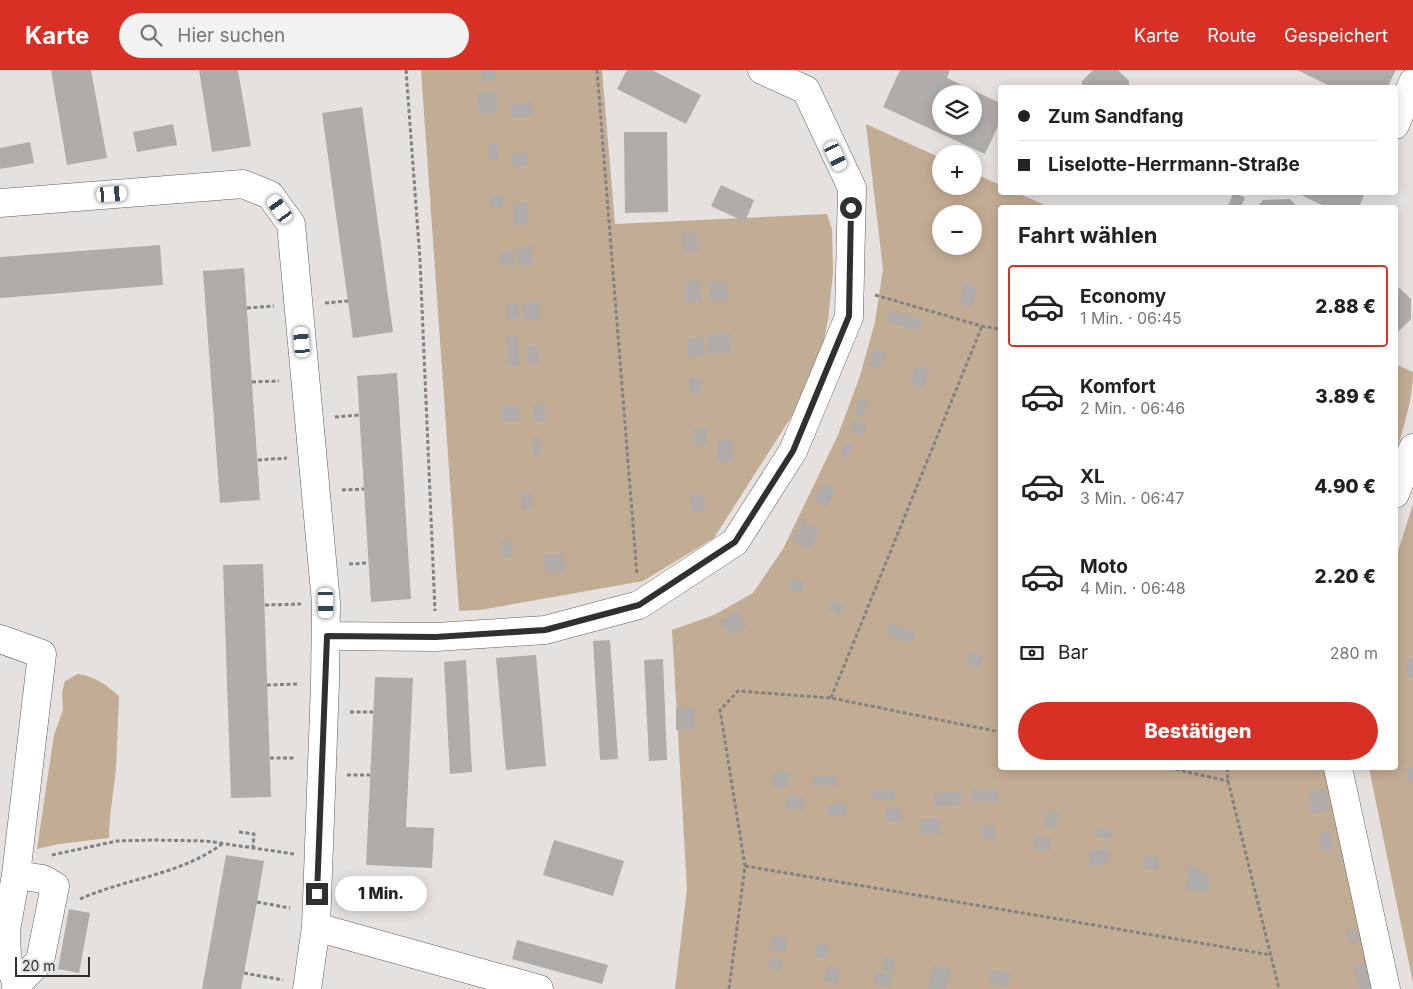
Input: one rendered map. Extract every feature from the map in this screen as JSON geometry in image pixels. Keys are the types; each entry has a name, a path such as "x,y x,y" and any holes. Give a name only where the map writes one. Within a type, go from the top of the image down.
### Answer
{"street":[{"path":"327,636 436,637 545,630 639,605 735,542 793,451 849,316 852,188 806,90 762,70"},
{"path":"1398,118 1413,82"},
{"path":"0,203 243,184 270,195 291,224 326,603 327,636 316,920 307,986"},
{"path":"1398,486 1413,448"},
{"path":"0,639 42,654 17,872 6,930 7,959 16,986 40,961 55,886 43,879 17,872"},
{"path":"1338,770 1386,989"},
{"path":"316,920 539,989"}],"path":[{"path":"406,70 420,260 436,637"},
{"path":"597,70 639,605"},
{"path":"850,288 982,326 998,329"},
{"path":"831,698 982,326"},
{"path":"265,605 326,603"},
{"path":"729,989 744,866 720,710 738,692 831,698 998,732"},
{"path":"1177,770 1228,781"},
{"path":"1227,770 1228,781 1279,989"},
{"path":"239,832 254,834 253,847"},
{"path":"17,872 38,859 117,841 206,841 295,854"},
{"path":"76,901 120,884 157,875 205,856 222,843"},
{"path":"744,866 1271,955"},
{"path":"257,902 316,920"},
{"path":"244,974 307,986"}],"shaded area":[{"path":"421,70 602,70 615,224 827,214 832,229 833,273 828,320 816,378 714,538 643,581 480,610 459,611"},
{"path":"866,124 932,154 932,195 982,195 982,177 998,184 998,195 1022,195 1045,205 998,205 998,770 1332,770 1378,989 675,989 687,889 672,630 714,615 753,593 783,549 838,435 860,376 875,322 883,269"},
{"path":"1398,365 1413,372 1413,382 1398,445"},
{"path":"1413,504 1413,983 1369,770 1398,770 1398,552"},
{"path":"78,674 100,682 119,696 116,769 109,838 59,844 37,849 54,735 63,710 62,693 65,681"}],"building":[{"path":"51,70 91,70 107,158 67,165"},
{"path":"199,70 238,70 251,146 212,152"},
{"path":"481,70 495,70 496,80 481,81"},
{"path":"627,70 652,70 701,95 686,124 617,89"},
{"path":"900,70 950,70 947,78 962,85 932,85 932,130 883,107"},
{"path":"1093,70 1118,70 1129,81 1129,85 1082,85 1082,81"},
{"path":"1297,70 1396,70 1388,85 1328,85"},
{"path":"497,92 498,113 479,114 477,93"},
{"path":"982,95 998,102 998,126 985,154 982,153 982,145 965,145 944,135 982,135"},
{"path":"532,101 533,116 512,118 510,104"},
{"path":"362,107 393,332 353,338 322,113"},
{"path":"173,124 177,145 137,152 133,132"},
{"path":"624,132 667,132 668,212 625,213"},
{"path":"30,142 34,163 0,169 0,148"},
{"path":"498,143 499,160 489,161 488,144"},
{"path":"527,152 528,166 513,167 512,153"},
{"path":"721,185 754,200 745,222 711,206"},
{"path":"502,195 503,207 491,208 490,196"},
{"path":"1233,195 1240,195 1245,198 1242,205 1228,205"},
{"path":"1301,195 1364,195 1360,205 1322,205"},
{"path":"1290,199 1295,205 1259,205 1263,200"},
{"path":"527,202 528,224 514,226 513,204"},
{"path":"697,232 699,251 683,252 682,233"},
{"path":"160,245 163,285 0,298 0,257"},
{"path":"532,246 533,265 518,266 517,247"},
{"path":"499,252 513,252 514,265 500,265"},
{"path":"244,268 260,500 220,503 203,271"},
{"path":"700,280 701,301 686,301 686,281"},
{"path":"709,281 728,281 728,301 710,301"},
{"path":"965,283 978,287 972,307 959,303"},
{"path":"1398,287 1411,299 1411,319 1398,332"},
{"path":"539,302 540,319 523,320 522,303"},
{"path":"518,303 519,319 507,319 506,304"},
{"path":"889,310 922,319 919,331 886,322"},
{"path":"730,333 731,353 708,354 707,335"},
{"path":"518,336 519,365 508,366 506,337"},
{"path":"703,337 705,355 689,357 687,338"},
{"path":"526,346 538,346 539,363 527,364"},
{"path":"875,348 887,353 880,370 868,365"},
{"path":"916,365 930,370 923,388 909,383"},
{"path":"397,373 411,599 371,602 357,376"},
{"path":"689,378 701,378 701,394 689,394"},
{"path":"859,397 869,401 863,416 854,413"},
{"path":"544,403 546,421 534,422 533,404"},
{"path":"520,405 520,422 502,422 502,406"},
{"path":"854,420 868,425 864,436 850,431"},
{"path":"694,428 707,428 707,445 694,445"},
{"path":"532,437 540,437 541,456 534,457"},
{"path":"717,439 732,439 733,461 717,461"},
{"path":"845,442 853,445 848,458 840,454"},
{"path":"824,483 836,490 826,507 814,500"},
{"path":"531,493 532,510 522,510 521,494"},
{"path":"704,494 705,511 691,512 690,495"},
{"path":"803,521 820,530 810,550 793,540"},
{"path":"511,539 513,558 503,558 501,540"},
{"path":"564,553 565,572 545,573 544,555"},
{"path":"263,564 271,797 231,798 223,565"},
{"path":"791,578 804,581 802,592 788,589"},
{"path":"832,599 845,606 840,616 827,609"},
{"path":"738,610 747,627 730,636 721,620"},
{"path":"890,623 916,633 913,643 886,634"},
{"path":"610,640 618,759 600,760 593,641"},
{"path":"969,651 984,656 979,669 965,664"},
{"path":"536,655 546,766 506,770 496,658"},
{"path":"1408,658 1413,658 1413,677 1406,676"},
{"path":"663,659 667,760 649,761 644,660"},
{"path":"466,660 472,772 450,774 444,662"},
{"path":"375,677 413,678 406,827 434,828 432,868 366,865"},
{"path":"694,707 695,730 676,730 676,708"},
{"path":"1407,768 1413,768 1413,781 1408,781"},
{"path":"773,771 790,772 788,788 772,787"},
{"path":"813,775 837,776 836,786 812,785"},
{"path":"1326,788 1330,811 1312,814 1308,791"},
{"path":"872,789 895,789 895,800 872,800"},
{"path":"971,789 998,789 998,802 971,802"},
{"path":"962,791 962,806 933,807 933,793"},
{"path":"786,796 804,798 803,811 785,809"},
{"path":"827,803 847,803 846,816 827,816"},
{"path":"885,807 900,807 901,822 886,822"},
{"path":"1046,811 1059,812 1057,828 1044,827"},
{"path":"940,818 941,834 921,835 920,819"},
{"path":"982,825 996,825 996,839 982,839"},
{"path":"1095,828 1112,829 1112,839 1095,838"},
{"path":"1330,831 1334,849 1321,851 1317,834"},
{"path":"1034,836 1051,837 1050,851 1034,851"},
{"path":"554,840 624,861 613,896 543,875"},
{"path":"1090,849 1109,850 1108,865 1089,865"},
{"path":"226,855 264,861 257,902 241,989 202,989"},
{"path":"1143,856 1159,857 1159,870 1143,870"},
{"path":"1188,864 1210,876 1209,892 1186,891"},
{"path":"69,909 90,913 79,973 58,969"},
{"path":"1356,928 1359,941 1349,943 1346,930"},
{"path":"773,935 788,938 786,952 771,950"},
{"path":"517,940 608,965 602,984 512,959"},
{"path":"817,942 829,945 826,959 814,956"},
{"path":"770,957 783,959 780,971 767,968"},
{"path":"885,957 895,959 893,972 883,970"},
{"path":"1366,963 1372,989 1359,989 1353,966"},
{"path":"828,965 841,968 837,984 824,981"},
{"path":"934,965 951,969 946,989 928,989"},
{"path":"990,970 1011,973 1009,986 988,983"},
{"path":"876,971 892,974 890,987 873,984"}],"route":[{"path":"317,894 327,636 436,637 545,630 639,605 735,542 793,451 849,316 851,208"}]}
